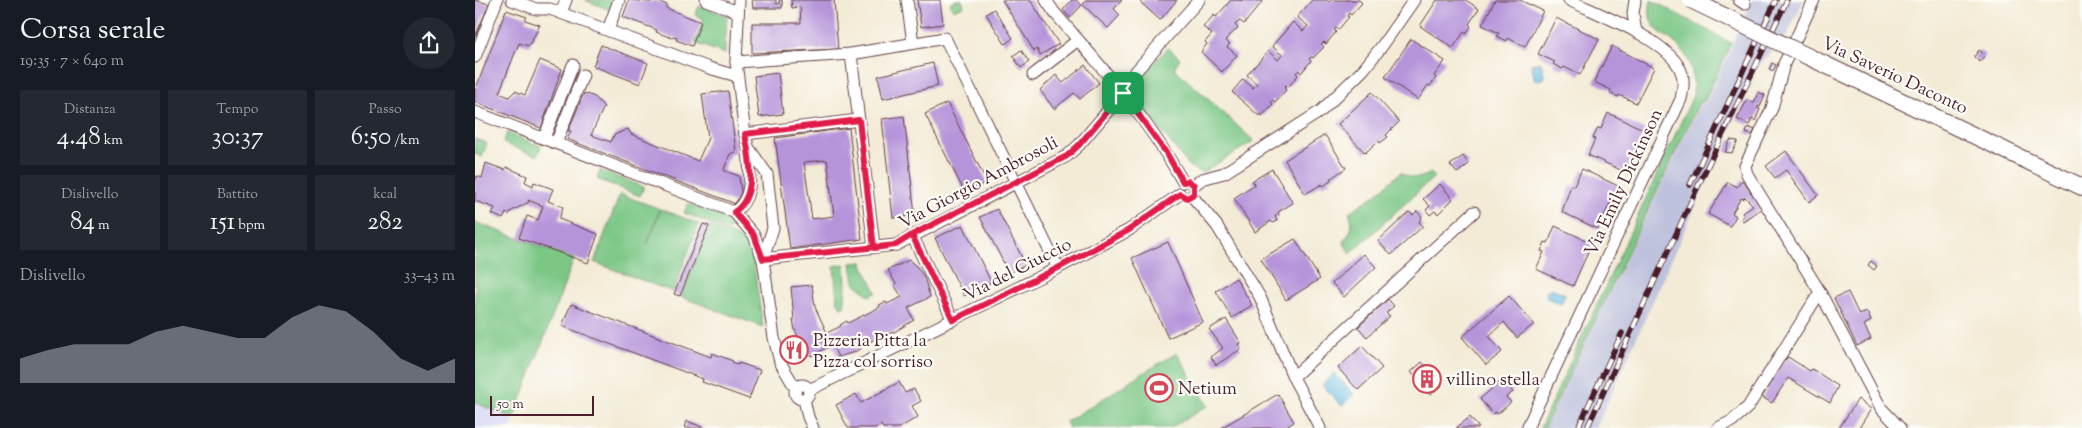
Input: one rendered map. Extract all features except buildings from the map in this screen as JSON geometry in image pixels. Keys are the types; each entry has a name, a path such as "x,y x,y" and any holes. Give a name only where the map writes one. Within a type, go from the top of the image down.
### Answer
{"street":[{"path":"475,57 497,0"},
{"path":"512,0 536,9 550,9 709,68 737,76"},
{"path":"561,13 567,0"},
{"path":"608,30 619,0"},
{"path":"706,0 738,12"},
{"path":"734,212 743,206 750,186 748,147 736,62 739,0"},
{"path":"907,0 913,44"},
{"path":"1046,0 1122,91 1167,154 1183,182"},
{"name":"Via Giorgio Ambrosoli","path":"763,259 896,245 1067,156 1079,145 1199,0"},
{"path":"1183,182 1179,189 1180,194 1187,198 1202,179 1224,173 1321,111 1363,70 1414,0"},
{"name":"Via Emily Dickinson","path":"1527,428 1681,99 1683,78 1677,63 1663,49 1636,32 1569,0"},
{"path":"1635,0 1633,14 1636,32"},
{"name":"Via Saverio Daconto","path":"1691,0 2082,187"},
{"path":"1814,0 1784,64 1772,108 1745,166 1747,174 1820,292 1881,408 1900,428"},
{"path":"736,62 851,54 945,38 1058,268"},
{"path":"1033,75 1078,40"},
{"path":"851,54 874,248"},
{"path":"544,138 573,65"},
{"path":"557,143 583,75"},
{"path":"475,112 734,212 754,235 763,259 774,338 780,362 796,389 804,385 807,395 808,417 813,428"},
{"path":"745,134 859,120"},
{"path":"748,147 767,174 773,228 763,259"},
{"path":"1183,182 1188,181 1260,297 1293,377 1321,428"},
{"name":"Via del Ciuccio","path":"807,395 1129,230 1180,194"},
{"path":"1293,377 1473,212"},
{"path":"912,235 953,320"},
{"path":"1718,428 1732,421 1748,406 1820,292"}],"shaded area":[{"path":"1752,0 1804,0 1786,37 1758,66 1596,428 1545,428 1701,102 1705,104"},
{"path":"475,404 514,418 511,428 475,428"}],"green space":[{"path":"585,0 614,0 610,10"},
{"path":"962,0 964,6 953,10 950,3"},
{"path":"1651,0 1731,43 1704,102 1700,101 1544,428 1540,428 1693,96 1691,67 1680,48 1653,25 1650,14"},
{"path":"699,6 727,16 725,54 695,43 704,19 695,15"},
{"path":"1168,48 1180,58 1174,68 1254,141 1203,172 1189,166 1136,99 1138,85 1142,78"},
{"path":"507,133 541,146 537,156 503,143"},
{"path":"475,139 487,143 482,157 475,154"},
{"path":"600,170 644,187 640,196 597,179"},
{"path":"1401,172 1408,176 1419,178 1431,173 1434,177 1350,254 1343,241 1351,228 1349,212 1374,196"},
{"path":"620,194 660,209 647,245 661,209 699,224 673,292 594,262"},
{"path":"688,204 732,221 728,231 684,213"},
{"path":"475,222 574,259 514,418 475,403"},
{"path":"710,226 747,241 752,255 763,327 681,297"},
{"path":"862,262 876,292 870,296 854,283 851,263"},
{"path":"844,264 846,291 844,307 841,308 837,300 834,266"},
{"name":"Netium","path":"1177,353 1208,406 1170,428 1069,428 1066,422"}],"water":[{"path":"1541,62 1545,78 1535,81 1531,64"},
{"path":"1551,288 1565,294 1561,304 1547,298 1546,292"},
{"path":"1334,373 1354,394 1342,406 1322,385"}],"railway":[{"path":"1690,185 1776,0"},
{"path":"1587,428 1699,184 1787,0"},
{"path":"1578,428 1622,333"}],"place":[{"name":"Pizzeria Pitta la Pizza col sorriso","path":"794,350"},
{"name":"villino stella","path":"1427,379"},
{"name":"Netium","path":"1159,388"}],"route":[{"path":"1123,93 1079,145 1067,156 1016,183 1006,186 912,235 896,245 874,248 763,259 754,235 734,212 743,206 750,186 748,147 745,134 859,120 874,248 896,245 912,235 953,320 1058,268 1129,230 1180,194 1187,198 1194,194 1193,183 1183,182 1167,154 1123,93"}]}
